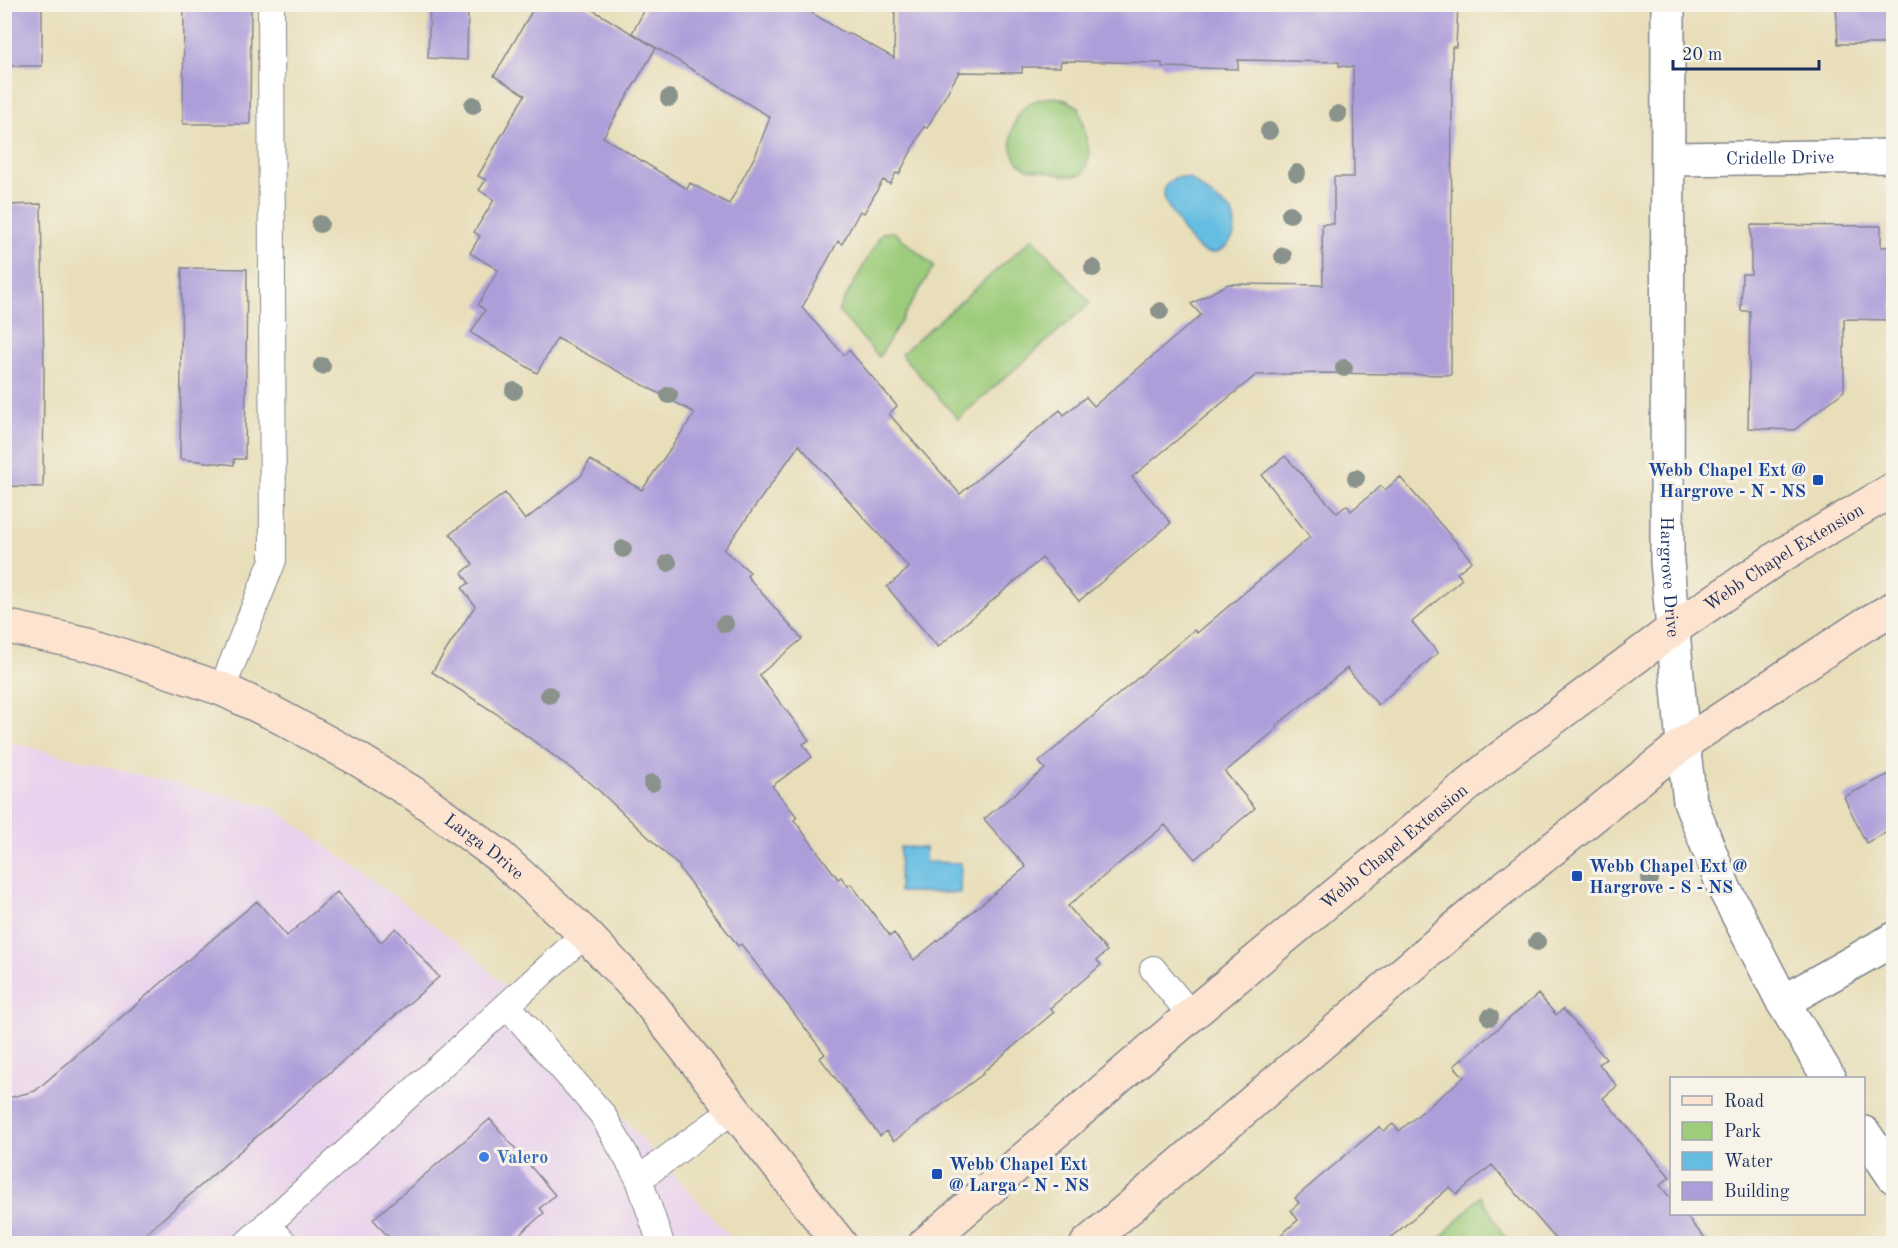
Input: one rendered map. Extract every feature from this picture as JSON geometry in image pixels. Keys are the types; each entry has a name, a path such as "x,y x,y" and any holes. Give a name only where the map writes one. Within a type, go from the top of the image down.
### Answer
{"main road":[{"name":"Webb Chapel Extension","path":"925,1244 1191,1014 1499,759 1672,630 1777,558 1893,489"},
{"path":"1087,1244 1478,909 1683,744 1893,608"},
{"name":"Larga Drive","path":"4,626 88,644 222,688 356,758 416,795 499,856 585,934 645,997 840,1244"}],"street":[{"name":"Hargrove Drive","path":"1668,4 1667,562 1690,801 1724,888 1782,1002 1828,1077"},
{"name":"Cridelle Drive","path":"1668,159 1893,156"},
{"path":"1782,1002 1893,939"},
{"path":"1865,1136 1893,1177"}],"lane":[{"path":"222,688 273,560 271,4"},
{"path":"246,1244 585,934"},
{"path":"1153,969 1191,1014"},
{"path":"507,1005 602,1114 639,1179 661,1244"},
{"path":"639,1179 733,1110"},
{"path":"267,1224 285,1244"}],"shaded area":[{"path":"5,741 274,808 475,955 734,1241 734,1244 5,1244"}],"green space":[{"path":"1055,97 1079,107 1090,155 1083,174 1069,176 1028,169 1014,156 1013,128 1022,110 1034,101"},
{"path":"894,232 934,266 879,357 838,311 882,233"},
{"path":"1033,238 1090,303 958,419 901,354"},
{"path":"1481,1196 1506,1243 1435,1243"}],"water":[{"path":"1177,177 1189,178 1232,212 1235,232 1229,243 1220,250 1212,253 1198,248 1191,242 1168,207 1164,197 1165,188"},
{"path":"900,847 925,848 925,862 961,863 960,893 899,892"}],"building":[{"path":"4,4 42,4 42,66 4,66"},
{"path":"184,4 251,4 250,124 183,124"},
{"path":"430,4 468,4 467,60 428,58"},
{"path":"536,4 583,4 656,48 603,137 687,189 690,183 729,204 756,154 770,117 632,33 648,4 797,4 848,35 849,33 894,58 895,4 1458,4 1456,47 1452,47 1451,375 1325,373 1256,375 1132,477 1171,523 1079,601 1042,558 938,647 887,587 909,568 799,445 724,550 750,572 747,576 802,639 759,675 809,740 803,744 812,757 772,786 797,817 794,820 838,879 841,877 848,886 851,884 890,936 894,933 914,960 1026,867 984,819 1045,769 1039,762 1194,630 1197,633 1310,537 1262,475 1285,456 1337,513 1347,505 1351,511 1381,486 1385,490 1400,477 1472,561 1457,573 1462,579 1412,622 1438,653 1378,705 1347,668 1276,726 1278,728 1225,772 1255,808 1195,859 1165,825 1068,906 1107,951 1097,960 1101,965 1050,1008 1054,1012 983,1074 894,1141 886,1131 880,1136 820,1058 825,1054 741,944 738,946 680,867 592,784 497,714 432,672 475,606 462,588 469,583 462,573 473,564 450,534 505,493 525,520 581,476 590,460 642,490 695,413 557,338 537,373 471,333 485,310 478,305 498,270 470,253 480,236 474,232 494,200 479,190 486,180 478,176 525,95 494,76","holes":["1238,60 1339,62 1339,66 1353,67 1354,177 1334,177 1334,224 1322,224 1323,285 1228,284 1191,304 1201,315 1094,406 1086,397 1064,415 1060,410 960,494 889,414 897,406 849,350 844,355 802,308 838,241 842,244 860,211 864,213 883,180 890,184 896,173 899,174 924,127 927,128 959,72 1022,73 1022,67 1060,67 1061,61 1162,63 1162,67 1238,69"]},
{"path":"1836,4 1893,4 1893,44 1838,44"},
{"path":"41,204 44,372 43,487 4,486 4,205"},
{"path":"1751,225 1881,226 1881,247 1893,247 1893,320 1844,319 1844,391 1794,430 1748,428 1750,311 1741,311 1742,274 1751,274"},
{"path":"182,268 247,269 245,459 234,459 234,465 180,459"},
{"path":"1893,772 1893,829 1866,843 1844,797"},
{"path":"337,892 381,942 396,928 439,977 134,1244 4,1244 4,1099 35,1091 257,901 287,936"},
{"path":"1538,994 1556,1015 1563,1009 1606,1059 1599,1064 1617,1086 1603,1098 1670,1177 1660,1185 1670,1198 1670,1215 1685,1215 1710,1244 1560,1244 1492,1165 1457,1194 1450,1187 1383,1244 1270,1244 1298,1220 1291,1210 1299,1203 1295,1198 1379,1127 1384,1131 1393,1124 1399,1131 1464,1077 1454,1066"},
{"name":"Valero","path":"490,1119 555,1195 540,1208 544,1213 508,1244 394,1244 373,1219"}],"place":[{"name":"Webb Chapel Ext @ Hargrove - N - NS","path":"1818,480"},
{"name":"Webb Chapel Ext @ Hargrove - S - NS","path":"1577,876"},
{"name":"Valero","path":"484,1157"},
{"name":"Webb Chapel Ext @ Larga - N - NS","path":"937,1174"}]}
